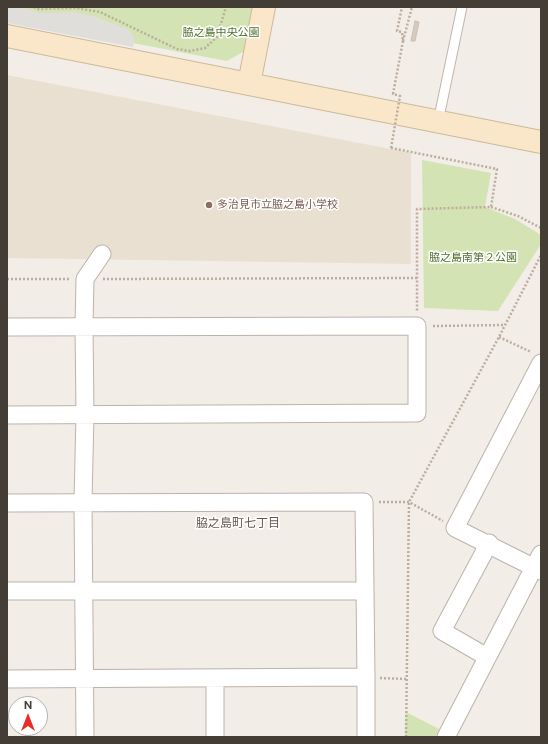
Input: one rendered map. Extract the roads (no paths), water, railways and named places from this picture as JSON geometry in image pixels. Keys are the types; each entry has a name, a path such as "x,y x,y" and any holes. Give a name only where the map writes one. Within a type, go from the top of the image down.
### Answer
{"street":[{"path":"249,84 264,7"},
{"path":"7,36 541,142"},
{"path":"85,737 83,502 85,414 84,279 102,254"},
{"path":"7,327 417,326 417,413 7,415"},
{"path":"446,737 487,657 539,564 489,544 456,528 537,358"},
{"path":"7,503 364,502 366,737"},
{"path":"487,657 442,631 489,544"},
{"path":"7,591 364,591"},
{"path":"7,679 366,677"},
{"path":"215,678 215,737"}],"lane":[{"path":"438,122 462,7"}],"place":[{"name":"多治見市立脇之島小学校","path":"209,205"}],"district":[{"name":"脇之島町七丁目","path":"238,523"}],"park label":[{"name":"脇之島中央公園","path":"221,33"},
{"name":"脇之島南第２公園","path":"473,258"}]}
